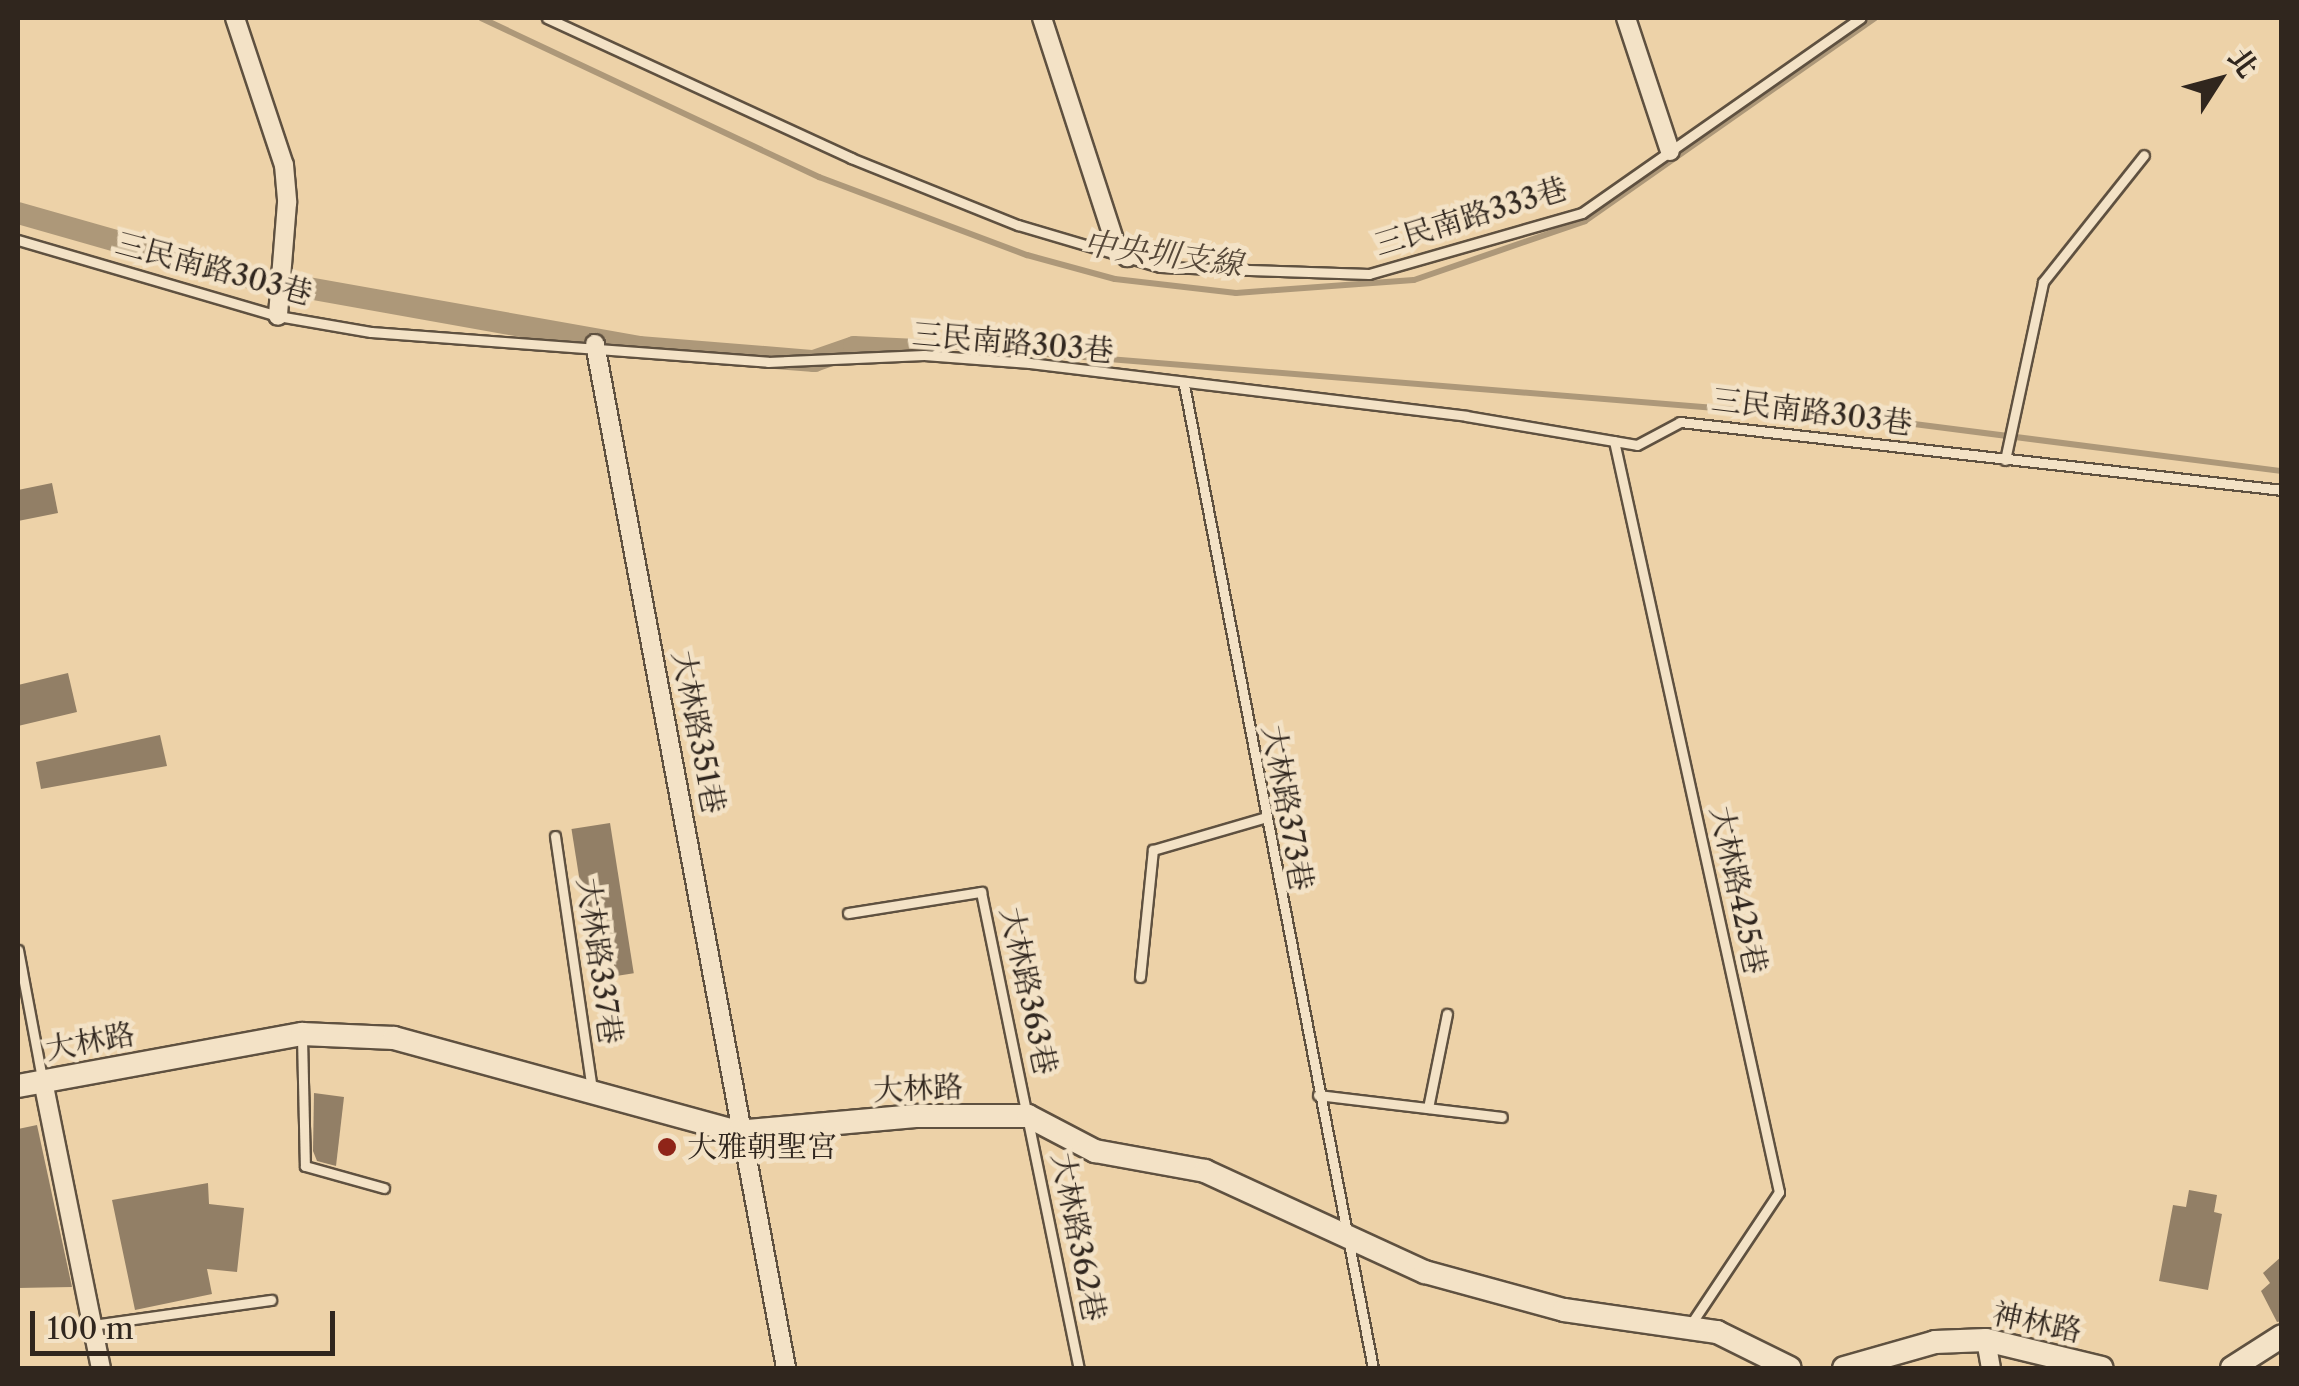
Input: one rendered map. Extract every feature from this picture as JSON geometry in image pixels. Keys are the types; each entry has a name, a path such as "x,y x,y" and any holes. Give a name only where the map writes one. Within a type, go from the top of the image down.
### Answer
{"street":[{"path":"235,18 284,166 286,249 278,315"},
{"path":"1042,18 1116,246 1127,257"},
{"path":"1626,18 1670,150"},
{"name":"大林路351巷","path":"595,344 726,1026 737,1132 786,1368"},
{"name":"大林路","path":"18,1086 302,1034 394,1038 737,1132 918,1116 1028,1116 1094,1152 1205,1171 1425,1272 1564,1310 1718,1332 1790,1368"},
{"path":"42,1081 100,1368"},
{"path":"2232,1368 2282,1336"},
{"path":"1986,1340 1991,1368"},
{"name":"神林路","path":"1844,1368 1935,1342 1986,1340 2102,1368"}],"lane":[{"name":"三民南路333巷","path":"547,18 850,158 1018,225 1160,267 1369,274 1582,212 1860,18"},
{"path":"2005,460 2043,282 2144,155"},
{"name":"三民南路303巷","path":"18,240 278,315 371,332 595,344 768,362 924,355 1466,416 1637,444 1680,422 2282,490"},
{"name":"大林路373巷","path":"1184,385 1372,1368"},
{"name":"大林路425巷","path":"1614,441 1780,1192 1690,1326"},
{"path":"1140,978 1153,850 1264,818"},
{"name":"大林路337巷","path":"555,836 592,1093"},
{"name":"大林路363巷","path":"848,913 981,892 1028,1116"},
{"path":"18,950 42,1081"},
{"path":"1428,1108 1446,1014"},
{"path":"302,1034 304,1166 384,1188"},
{"path":"1318,1095 1502,1117"},
{"name":"大林路362巷","path":"1028,1116 1079,1368"},
{"path":"92,1325 271,1300"}],"building":[{"path":"52,483 58,513 18,521 18,490"},
{"path":"68,673 77,712 18,726 18,685"},
{"path":"160,735 167,766 41,789 36,762"},
{"path":"610,823 634,973 595,979 571,829"},
{"path":"314,1093 344,1097 336,1166 317,1161 313,1151"},
{"path":"37,1125 72,1287 18,1288 18,1129"},
{"path":"208,1183 209,1204 244,1208 237,1272 207,1269 212,1294 135,1310 112,1200"},
{"path":"2189,1190 2217,1195 2214,1212 2222,1214 2208,1290 2159,1281 2173,1205 2186,1207"},
{"path":"2282,1256 2282,1321 2277,1322 2261,1291 2270,1283 2263,1273"}],"waterway":[{"name":"中央圳支線","path":"481,18 819,177 1027,255 1115,279 1236,293 1414,280 1585,221 1875,18"},
{"path":"18,213 235,275 639,347 814,361 854,347 917,350"},
{"path":"917,350 935,345 1914,424 2282,471"}],"place":[{"name":"大雅朝聖宮","path":"667,1147"}]}
